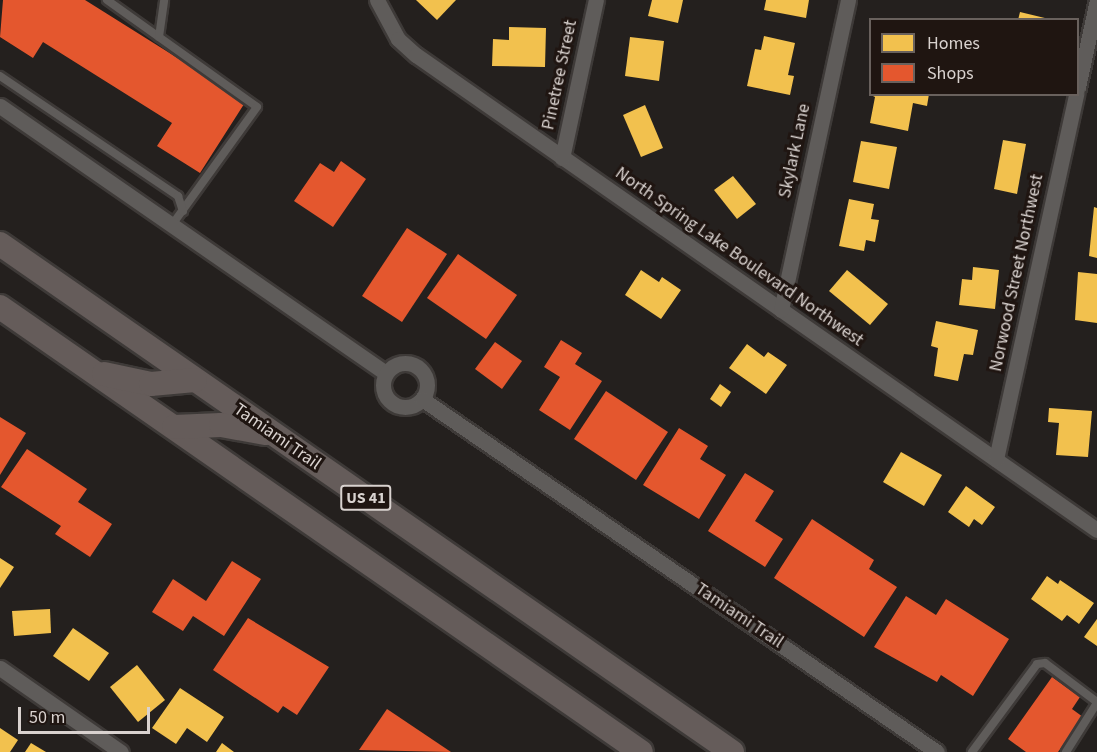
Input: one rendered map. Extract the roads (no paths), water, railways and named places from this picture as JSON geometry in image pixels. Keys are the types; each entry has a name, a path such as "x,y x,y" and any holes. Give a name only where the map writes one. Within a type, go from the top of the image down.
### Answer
{"main road":[{"name":"Tamiami Trail","path":"0,244 732,752"},
{"name":"US 41","path":"0,307 641,752"},
{"path":"93,371 151,384 195,380"},
{"path":"174,427 221,425 274,435"}],"street":[{"name":"North Spring Lake Boulevard Northwest","path":"377,0 384,20 407,47 562,158 1097,530"},
{"name":"Pinetree Street","path":"562,158 596,0"},
{"name":"Skylark Lane","path":"781,310 848,0"},
{"path":"1079,78 1097,0"},
{"name":"Norwood Street Northwest","path":"996,459 1076,96"},
{"path":"0,106 386,373"},
{"path":"401,363 415,366 427,382 422,399 406,408 392,403 383,391 386,373 401,363"},
{"name":"Tamiami Trail","path":"422,399 937,752"},
{"path":"0,668 121,752"}],"lane":[{"path":"107,0 257,107 172,225"},
{"path":"159,37 164,0"},
{"path":"0,76 178,196 183,211"},
{"path":"972,752 1037,664 1045,663 1097,702 1066,752"}]}
